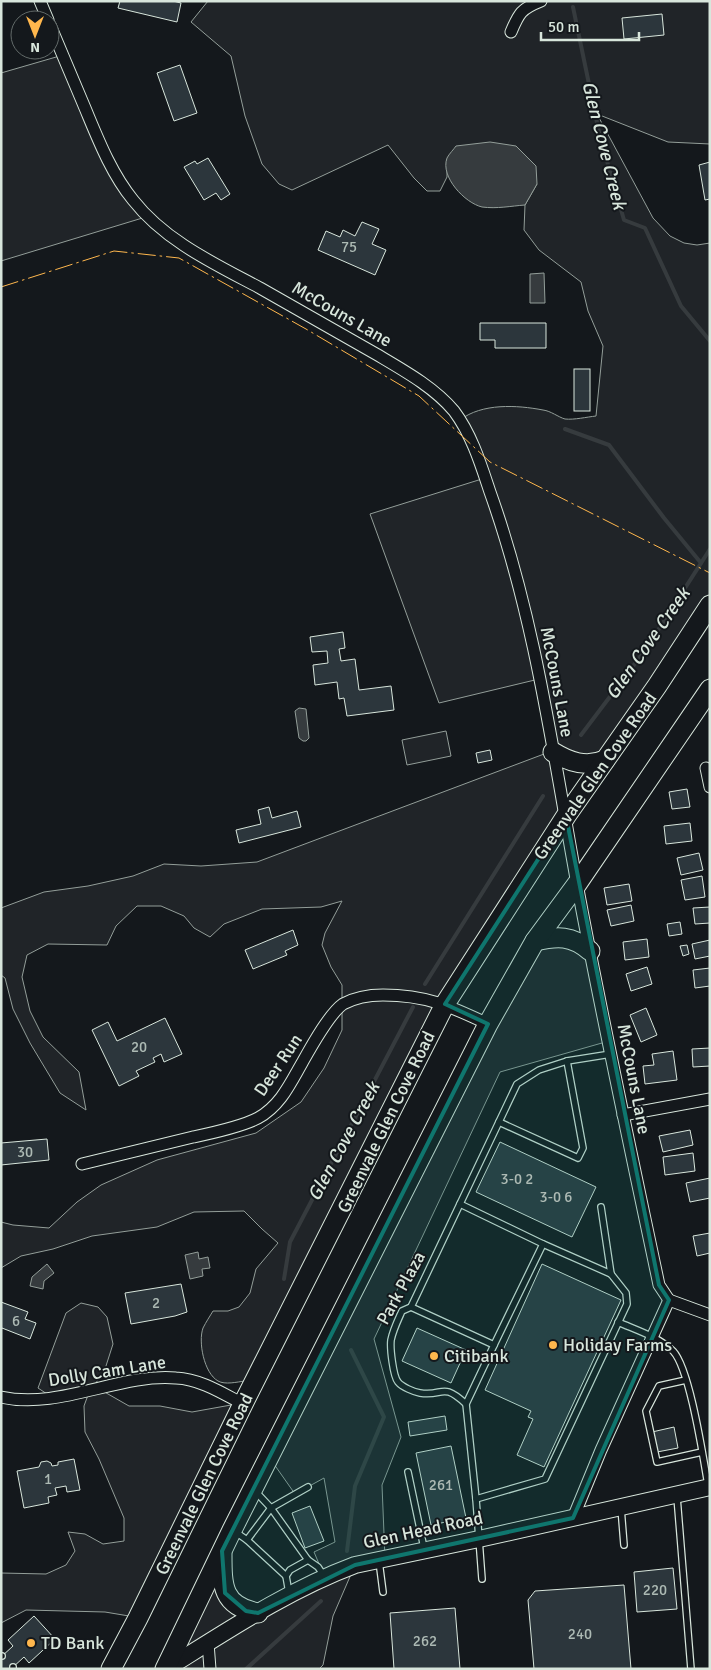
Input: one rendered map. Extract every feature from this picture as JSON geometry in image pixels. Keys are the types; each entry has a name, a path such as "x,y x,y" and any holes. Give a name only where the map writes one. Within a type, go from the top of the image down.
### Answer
{"main road":[{"name":"Greenvale Glen Cove Road","path":"111,1669 143,1609 243,1404 445,1004 566,816 657,686 710,605"},
{"path":"166,1669 222,1551 240,1535 253,1489 488,1024 535,941 577,884 710,689"},
{"path":"552,752 579,764 597,763 605,760"},
{"path":"535,941 548,938 568,938 576,940 590,951"},
{"name":"Glen Head Road","path":"166,1669 258,1613 325,1578 355,1565 621,1508 709,1487"},
{"path":"222,1551 225,1592 236,1606 246,1611 258,1613"}],"street":[{"path":"511,32 519,14 531,5 541,1"},
{"name":"McCouns Lane","path":"60,49 98,138 114,170 133,200 163,230 197,254 328,326 400,368 432,390 451,407 474,447 499,516 521,590 566,816 590,951 659,1285 669,1300"},
{"path":"706,768 710,787"},
{"name":"Deer Run","path":"82,1164 217,1132 257,1118 274,1107 283,1095 334,1012 355,999 369,995 407,995 445,1004 488,1024"},
{"path":"624,1116 710,1098"},
{"path":"572,1518 669,1300 710,1315"},
{"name":"Dolly Cam Lane","path":"1,1397 23,1400 54,1398 160,1377 196,1381 243,1404"},
{"path":"208,1643 210,1669"}],"lane":[{"name":"Park Plaza","path":"466,1404 455,1394 447,1391 415,1392 399,1383 395,1375 390,1347 391,1339 402,1310 411,1307 517,1084 539,1070 567,1061 611,1054"},
{"path":"499,1122 578,1158 583,1148 567,1061"},
{"path":"460,1204 611,1274 626,1293 627,1304 545,1479 476,1499"},
{"path":"601,1207 611,1274"},
{"path":"482,1578 466,1404 543,1244"},
{"path":"411,1307 494,1346"},
{"path":"618,1322 651,1337 675,1352 686,1380 709,1487"},
{"path":"686,1380 658,1386 646,1411 657,1462 702,1452"},
{"path":"408,1472 424,1550"},
{"path":"289,1596 286,1576 240,1535 271,1508 308,1487"},
{"path":"253,1489 271,1508 308,1560 318,1567 325,1578"},
{"path":"676,1495 691,1669"},
{"path":"621,1508 624,1546"},
{"path":"379,1559 383,1592"},
{"path":"286,1576 290,1570 308,1560"}],"highlighted area":[{"path":"566,816 659,1285 669,1300 573,1518 355,1565 258,1613 246,1611 225,1593 222,1551 488,1024 445,1004"}],"shaded area":[{"path":"208,1 710,1 710,144 668,142 597,114 653,218 670,236 684,243 697,245 710,243 710,605 605,760 560,756 566,816 481,947 245,1381 228,1383 218,1381 209,1371 203,1357 201,1341 203,1328 213,1311 228,1311 239,1307 250,1293 256,1269 278,1243 244,1211 194,1212 157,1227 92,1236 53,1249 21,1256 1,1268 1,1222 49,1228 77,1202 101,1185 157,1160 256,1133 301,1102 324,1068 342,1030 342,985 331,967 322,945 325,933 342,901 321,907 262,909 224,924 210,937 194,928 184,916 161,906 137,906 116,926 107,945 48,944 27,955 22,977 30,1011 43,1037 79,1072 86,1110 60,1093 30,1043 13,1009 5,978 1,975 1,908 44,892 88,886 133,876 164,864 201,866 257,862 552,751 539,679 439,703 370,514 485,478 460,420 469,414 489,408 511,406 546,411 565,419 596,416 603,346 588,311 581,282 539,250 524,230 525,205 537,184 447,159 447,177 440,191 427,191 414,178 388,145 292,190 279,184 262,164 245,116 231,56 191,22"},
{"path":"63,55 98,139 149,216 1,261 1,73 46,60 60,60 60,56"},
{"path":"490,142 516,146 536,166 537,184 525,205 499,208 475,205 462,195 451,181 447,173 447,158 456,146"},
{"path":"544,273 545,303 530,303 530,274"},
{"path":"299,708 306,709 309,738 306,741 299,738 295,711"},
{"path":"446,731 451,756 407,765 402,740"},
{"path":"535,941 590,947 609,1041 500,1072 374,1339 401,1437 382,1485 385,1558 355,1565 333,1616 323,1665 319,1669 165,1669 222,1568 246,1611 325,1578 314,1552 335,1542 324,1478 295,1494 269,1457"},
{"path":"198,1252 199,1259 208,1257 210,1268 202,1269 203,1276 190,1279 185,1255"},
{"path":"47,1264 54,1273 44,1281 43,1289 30,1286 32,1277"},
{"path":"81,1303 98,1307 107,1317 113,1344 105,1369 94,1386 129,1406 160,1406 192,1412 231,1405 230,1419 135,1617 105,1612 26,1610 1,1623 1,1573 46,1574 66,1565 75,1551 68,1532 85,1534 103,1544 124,1541 124,1518 99,1459 85,1432 84,1406 88,1395 47,1394 38,1388 66,1313"}],"building":[{"path":"120,1 173,1 181,3 177,22 118,8"},
{"path":"662,14 664,35 624,39 622,18"},
{"path":"180,65 197,113 174,121 157,73"},
{"path":"208,158 230,194 221,200 216,193 204,200 184,167 195,161 197,164"},
{"path":"710,162 710,199 705,200 699,165"},
{"path":"362,222 379,229 372,244 386,250 375,275 318,250 326,231 340,237 343,230 355,236"},
{"path":"480,323 546,323 546,348 495,348 495,340 480,340"},
{"path":"574,369 590,369 590,411 574,411"},
{"path":"343,632 345,648 339,649 341,661 355,659 359,690 391,686 394,710 347,716 344,698 339,699 337,682 315,685 313,665 328,663 327,651 312,652 310,637"},
{"path":"490,750 492,760 478,763 476,753"},
{"path":"687,789 690,807 672,809 669,792"},
{"path":"269,807 272,818 297,811 301,827 239,843 236,830 261,824 258,810"},
{"path":"690,823 692,841 666,844 664,826"},
{"path":"699,853 703,870 681,875 677,858"},
{"path":"702,876 705,897 685,900 681,880"},
{"path":"629,884 632,901 607,905 604,888"},
{"path":"631,905 634,921 611,926 607,910"},
{"path":"710,907 710,923 695,924 693,908"},
{"path":"680,922 682,934 669,936 667,924"},
{"path":"293,930 298,945 285,951 287,955 253,969 245,950"},
{"path":"647,939 649,957 625,960 623,942"},
{"path":"710,940 710,956 695,959 692,944"},
{"path":"687,945 689,954 683,956 680,946"},
{"path":"647,967 652,984 631,991 626,974"},
{"path":"710,968 710,986 695,988 693,970"},
{"path":"646,1008 657,1035 641,1042 630,1015"},
{"path":"165,1018 182,1054 164,1062 161,1054 153,1058 155,1062 136,1071 139,1076 119,1086 92,1030 108,1022 117,1041"},
{"path":"710,1048 710,1066 693,1067 692,1049"},
{"path":"673,1051 677,1080 645,1084 643,1066 654,1065 652,1054"},
{"path":"690,1130 693,1145 663,1152 659,1136"},
{"path":"47,1139 49,1160 1,1165 1,1143"},
{"path":"500,1142 596,1187 572,1237 476,1192"},
{"path":"693,1153 695,1171 665,1175 663,1157"},
{"path":"710,1178 710,1198 690,1202 686,1183"},
{"path":"710,1233 710,1253 697,1256 693,1236"},
{"name":"Holiday Farms","path":"542,1264 621,1300 544,1467 517,1455 533,1419 528,1417 531,1411 485,1390"},
{"path":"181,1284 187,1312 131,1324 125,1293"},
{"path":"1,1302 28,1312 25,1319 36,1323 30,1339 2,1328 1,1331"},
{"name":"Citibank","path":"417,1328 466,1350 451,1383 402,1361"},
{"path":"445,1416 447,1430 410,1436 408,1422"},
{"path":"674,1427 678,1448 657,1452 652,1432"},
{"path":"451,1446 466,1518 431,1525 416,1453"},
{"path":"74,1459 80,1490 67,1492 66,1486 55,1488 57,1495 48,1497 49,1503 24,1508 17,1471 39,1467 41,1462 47,1461 52,1466 58,1465 58,1462"},
{"path":"310,1506 324,1541 305,1548 292,1513"},
{"path":"673,1568 677,1609 637,1612 634,1572"},
{"path":"624,1585 631,1669 534,1669 528,1600 535,1591"},
{"path":"455,1608 460,1669 394,1669 390,1613"},
{"name":"TD Bank","path":"34,1616 55,1639 29,1663 24,1657 11,1669 1,1669 1,1657 13,1646 8,1640"}],"waterway":[{"name":"Glen Cove Creek","path":"573,7 600,137 624,220 645,228 681,306 710,341"},
{"path":"565,429 609,445 664,518 701,563"},
{"name":"Glen Cove Creek","path":"581,735 646,649 710,549"},
{"name":"Glen Cove Creek","path":"425,984 543,796"},
{"name":"Glen Cove Creek","path":"284,1279 290,1242 413,1007"},
{"name":"Glen Cove Creek","path":"347,1551 355,1486 384,1417 351,1350"},
{"name":"Glen Cove Creek","path":"246,1669 321,1601"}],"power":[{"path":"1,287 114,251 179,258 306,329 419,396 490,462 710,573"}],"place":[{"name":"Holiday Farms","path":"553,1345"},
{"name":"Citibank","path":"434,1356"},
{"name":"TD Bank","path":"31,1643"}]}
